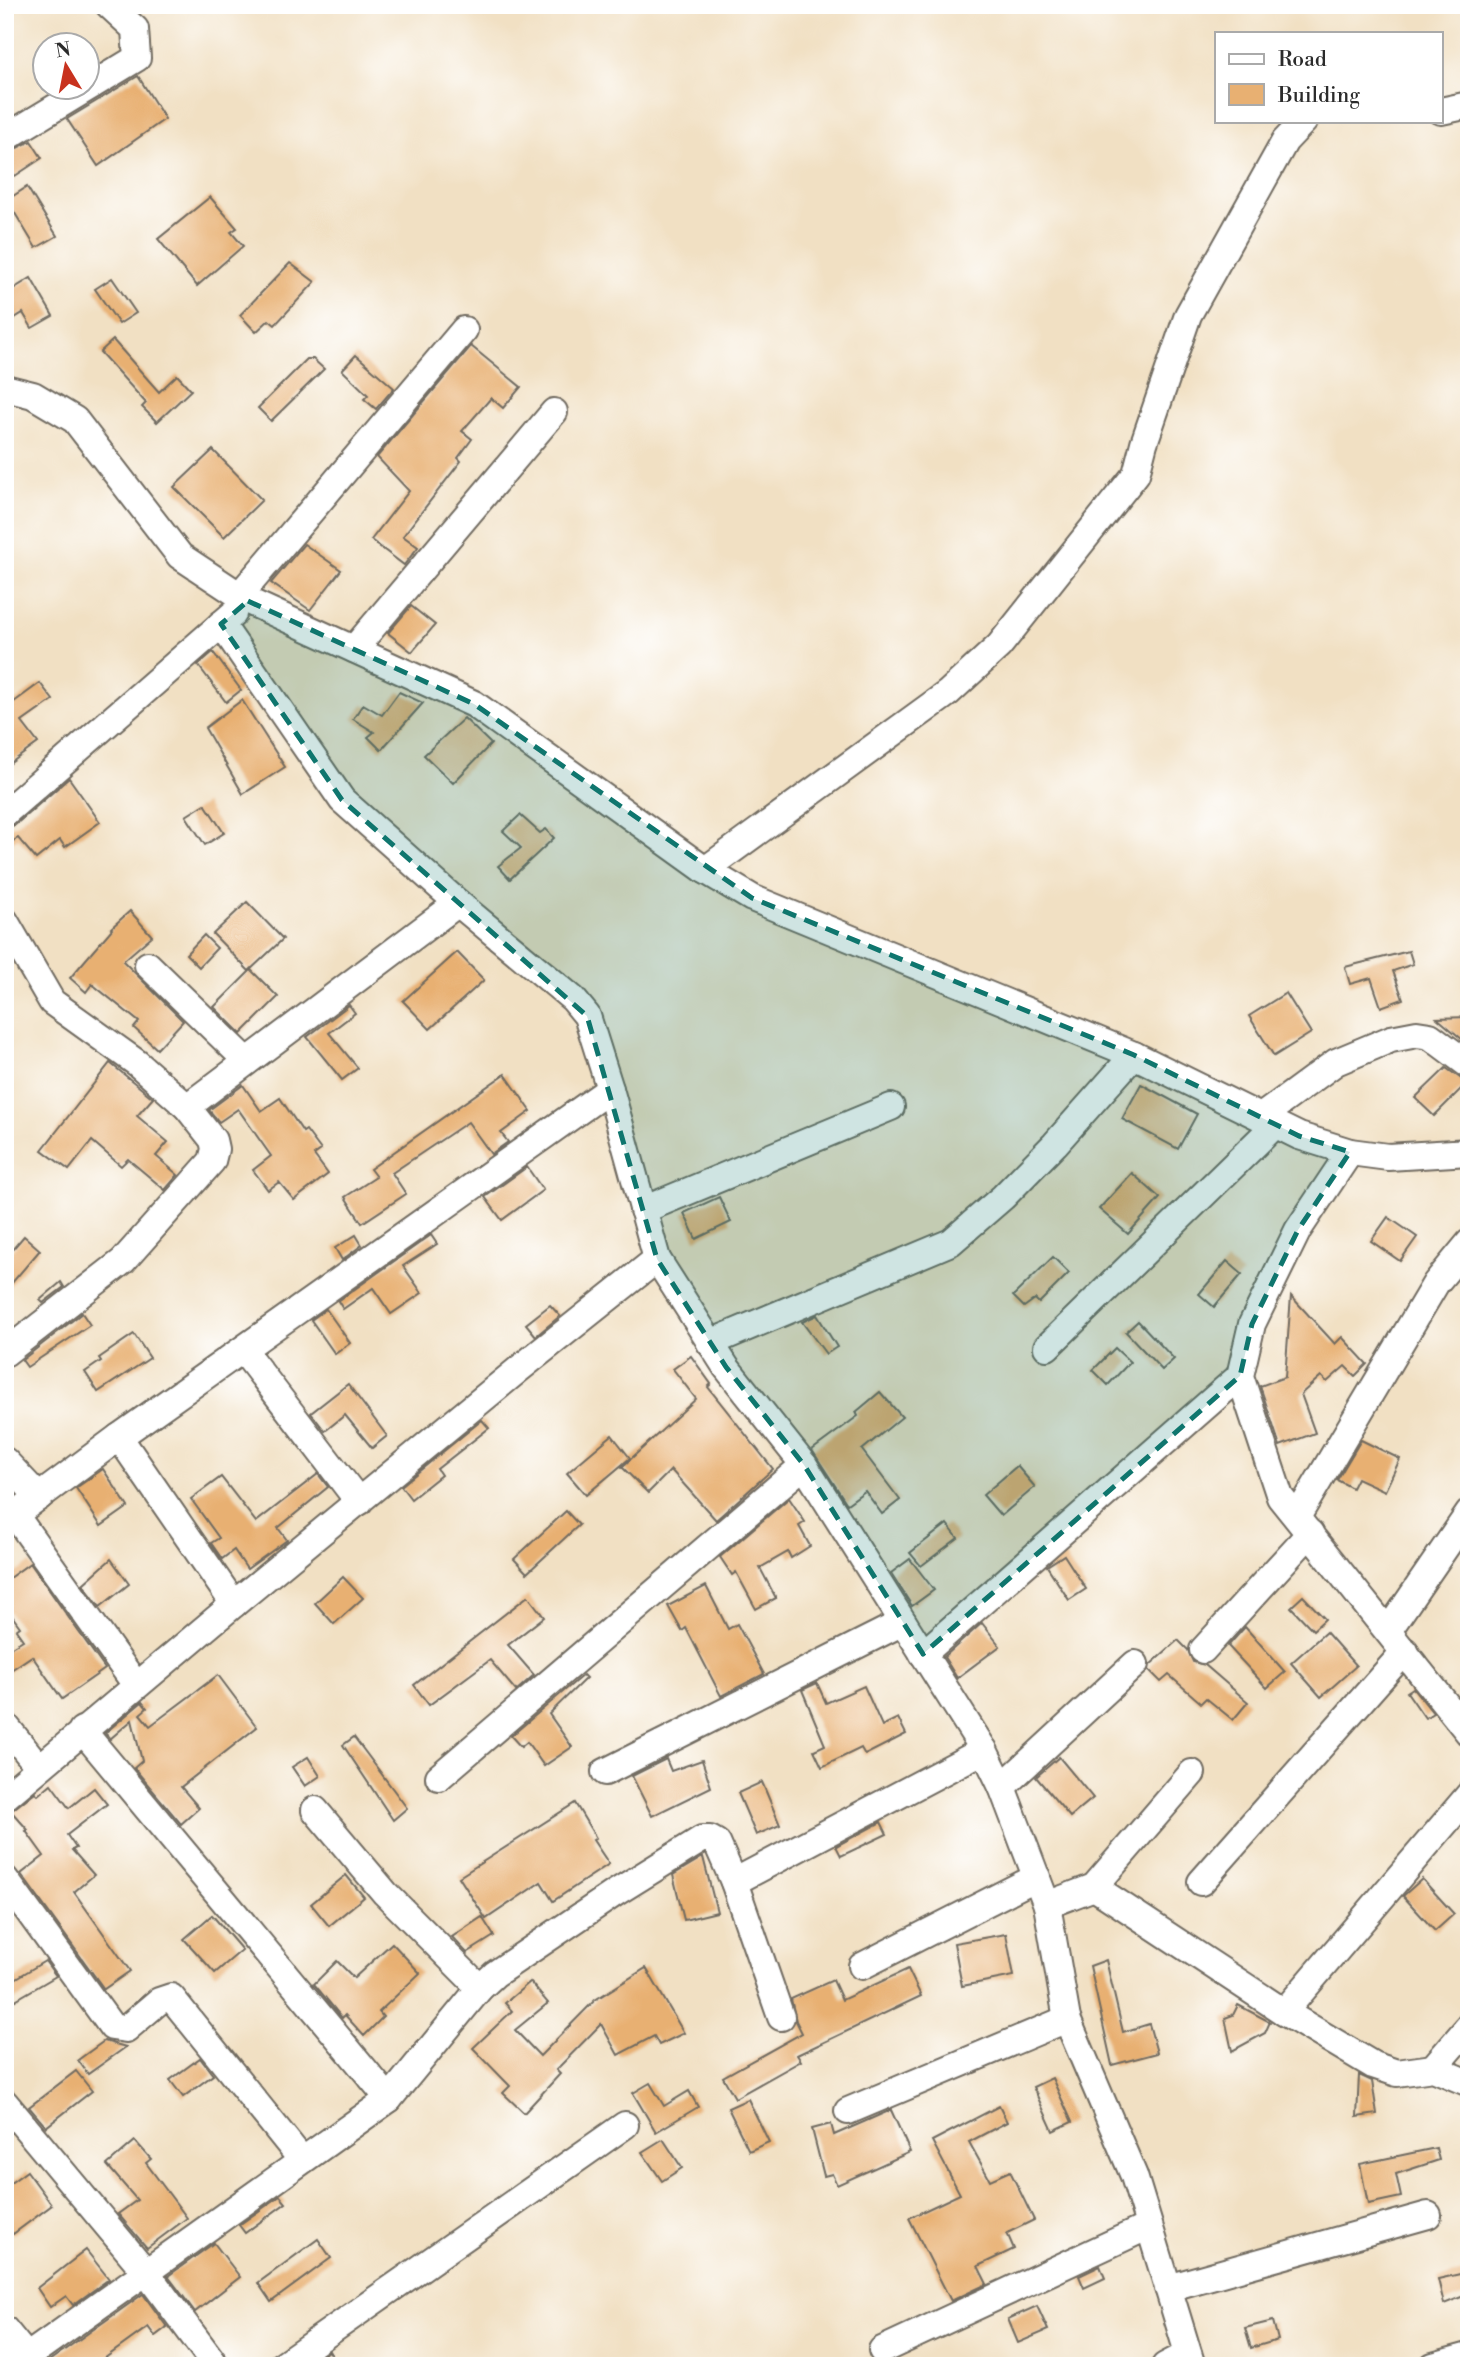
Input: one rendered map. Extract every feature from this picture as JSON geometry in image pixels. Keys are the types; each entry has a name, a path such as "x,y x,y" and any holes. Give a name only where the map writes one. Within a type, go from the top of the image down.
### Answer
{"street":[{"path":"5,138 137,58 135,29 110,5"},
{"path":"1442,111 1469,105"},
{"path":"705,870 948,693 999,646 1136,474 1188,314 1285,141 1303,122"},
{"path":"5,813 221,624 464,330"},
{"path":"5,388 33,395 75,420 180,556 244,598 474,704 705,870 752,898 1133,1055 1299,1136 1350,1152 1388,1157 1469,1152"},
{"path":"354,649 554,412"},
{"path":"221,624 342,800 457,903 573,999 587,1016 657,1259 726,1367 804,1465 984,1751 1002,1787 1047,1905 1067,2019 1134,2176 1190,2360 1165,2366"},
{"path":"187,1107 457,903"},
{"path":"5,921 52,1002 137,1063 187,1107 213,1140 215,1149 212,1161 123,1261 5,1353"},
{"path":"148,965 247,1061"},
{"path":"1047,1347 1212,1189 1268,1121 1336,1062 1391,1039 1417,1034 1430,1036 1469,1065"},
{"path":"710,1343 951,1241 1003,1197 1055,1144 1133,1055"},
{"path":"136,1685 10,1519 119,1437 610,1089"},
{"path":"643,1210 891,1107"},
{"path":"1350,1152 1298,1230 1286,1253 1252,1324 1240,1376 1280,1497 1469,1733"},
{"path":"1203,1650 1303,1525 1436,1283 1469,1243"},
{"path":"5,1797 234,1604 657,1259"},
{"path":"243,1350 359,1502"},
{"path":"923,1654 1240,1376"},
{"path":"119,1437 234,1604"},
{"path":"5,1461 39,1497"},
{"path":"439,1777 804,1465"},
{"path":"1388,1631 1469,1513"},
{"path":"605,1772 903,1622"},
{"path":"1201,1882 1405,1651"},
{"path":"1002,1787 1135,1664"},
{"path":"5,1725 39,1768"},
{"path":"82,1730 389,2099"},
{"path":"734,1882 984,1751"},
{"path":"1047,1905 1094,1887 1192,1773"},
{"path":"1284,2012 1469,1795"},
{"path":"315,1810 385,1893 480,1988"},
{"path":"5,2330 21,2361 389,2099 480,1988 495,1974 604,1900 702,1839 717,1843 734,1882 780,2017"},
{"path":"862,1966 1037,1877"},
{"path":"5,1879 112,2027 119,2030 126,2028 159,2001 171,1997 302,2160"},
{"path":"1094,1887 1284,2012 1373,2065 1398,2073 1433,2068 1469,2083"},
{"path":"848,2111 1067,2019"},
{"path":"1433,2068 1469,2026"},
{"path":"5,2103 146,2272 216,2366"},
{"path":"281,2366 625,2126"},
{"path":"1168,2288 1428,2215"},
{"path":"882,2350 1149,2226"},
{"path":"1433,2366 1469,2356"}],"highlighted area":[{"path":"248,601 474,704 752,898 1134,1055 1299,1136 1350,1152 1298,1230 1252,1324 1240,1376 923,1654 804,1465 726,1367 657,1259 587,1016 342,800 221,624"}],"building":[{"path":"138,76 165,119 98,166 67,119 95,102 102,102 102,98"},
{"path":"31,141 42,158 15,176 5,162 5,154"},
{"path":"27,187 57,236 36,248 7,200"},
{"path":"210,197 237,228 231,232 243,246 197,286 158,239"},
{"path":"290,263 315,282 275,325 269,320 256,332 240,315"},
{"path":"31,278 53,316 32,328 23,313 5,324 5,294"},
{"path":"112,278 136,313 119,324 95,289"},
{"path":"113,340 159,392 177,375 191,390 157,422 142,407 146,403 100,352"},
{"path":"471,346 521,387 503,408 491,398 462,431 472,439 458,458 461,461 403,536 418,547 404,565 371,540 409,491 377,457"},
{"path":"356,355 394,388 376,409 364,399 368,395 342,370"},
{"path":"307,359 313,359 324,369 271,421 258,408"},
{"path":"213,450 262,500 224,537 174,487"},
{"path":"304,544 341,570 310,610 271,583"},
{"path":"411,606 435,625 412,652 388,633"},
{"path":"213,652 241,690 226,702 198,665"},
{"path":"40,683 53,700 22,722 38,743 5,767 5,699 10,705"},
{"path":"399,692 423,703 381,750 368,737 374,732 353,719 363,704 382,715"},
{"path":"242,700 285,767 243,794 205,728"},
{"path":"464,718 491,744 453,783 424,755"},
{"path":"69,778 100,822 65,847 60,840 36,859 18,838 5,846 5,828 15,825"},
{"path":"205,804 224,833 205,845 186,816"},
{"path":"520,815 540,833 546,829 554,838 510,879 498,866 521,848 503,831"},
{"path":"247,902 283,939 249,971 213,934"},
{"path":"130,911 152,936 123,961 183,1021 157,1049 134,1028 139,1022 92,984 86,992 70,978 111,928"},
{"path":"204,935 217,948 199,967 186,954"},
{"path":"1409,951 1413,964 1393,971 1403,999 1381,1007 1371,978 1350,984 1345,967"},
{"path":"457,952 484,980 430,1029 403,1001"},
{"path":"251,970 278,997 241,1034 214,1007"},
{"path":"1286,993 1311,1033 1274,1056 1249,1016"},
{"path":"349,1005 355,1013 329,1033 358,1068 342,1080 307,1037"},
{"path":"1469,1017 1469,1045 1437,1018"},
{"path":"110,1063 153,1098 137,1116 168,1142 156,1156 178,1175 165,1190 128,1159 121,1166 92,1141 69,1170 42,1150"},
{"path":"1446,1068 1467,1083 1434,1116 1415,1098"},
{"path":"505,1074 531,1111 501,1133 508,1142 491,1154 468,1122 392,1173 406,1194 362,1223 345,1197 376,1177 370,1169"},
{"path":"1141,1084 1197,1114 1178,1149 1122,1119"},
{"path":"243,1085 261,1111 280,1098 303,1132 306,1130 321,1150 314,1155 328,1174 294,1200 279,1182 268,1190 253,1170 271,1156 238,1109 219,1122 209,1110"},
{"path":"527,1167 543,1190 502,1220 485,1197"},
{"path":"1132,1173 1160,1198 1128,1234 1099,1209"},
{"path":"719,1197 731,1222 696,1239 684,1213"},
{"path":"1388,1217 1417,1237 1400,1261 1371,1241"},
{"path":"356,1235 362,1245 342,1260 335,1248"},
{"path":"431,1235 437,1244 403,1266 422,1293 391,1314 373,1288 343,1309 338,1301"},
{"path":"24,1236 40,1250 5,1291 5,1258"},
{"path":"1053,1257 1069,1273 1039,1303 1035,1299 1024,1307 1013,1296"},
{"path":"1227,1261 1242,1274 1214,1307 1199,1294"},
{"path":"61,1282 64,1287 43,1303 40,1300"},
{"path":"1291,1296 1335,1344 1342,1337 1367,1364 1355,1376 1345,1366 1327,1382 1321,1376 1301,1394 1315,1433 1280,1446 1260,1386 1285,1377"},
{"path":"550,1305 560,1316 536,1336 526,1324"},
{"path":"326,1309 350,1343 335,1354 311,1320"},
{"path":"82,1313 90,1325 27,1367 22,1360"},
{"path":"817,1315 837,1347 826,1354 802,1322"},
{"path":"1138,1321 1174,1359 1162,1370 1126,1332"},
{"path":"134,1334 150,1358 98,1392 85,1372 101,1361 99,1358"},
{"path":"1115,1348 1130,1362 1108,1385 1093,1370"},
{"path":"691,1356 711,1384 708,1387 773,1469 716,1520 671,1470 648,1493 622,1467 696,1399 673,1369"},
{"path":"348,1384 387,1436 372,1448 345,1415 325,1431 311,1413"},
{"path":"880,1392 902,1417 862,1450 900,1500 882,1514 865,1491 847,1504 812,1450 858,1416 856,1412"},
{"path":"482,1420 489,1428 437,1469 441,1475 411,1499 401,1486"},
{"path":"612,1435 630,1458 586,1495 567,1473"},
{"path":"1361,1440 1400,1459 1385,1491 1357,1478 1352,1488 1337,1480"},
{"path":"1017,1466 1035,1487 1001,1516 983,1495"},
{"path":"103,1469 128,1507 101,1526 76,1488"},
{"path":"318,1474 328,1487 278,1528 287,1540 247,1569 234,1550 222,1559 211,1543 219,1538 191,1499 221,1477 256,1522"},
{"path":"789,1498 805,1522 799,1526 810,1546 791,1558 788,1552 760,1568 776,1598 756,1609 736,1572 732,1575 720,1557"},
{"path":"566,1511 579,1525 527,1573 514,1559"},
{"path":"947,1524 958,1538 921,1566 910,1553"},
{"path":"1064,1555 1086,1589 1069,1600 1047,1566"},
{"path":"111,1559 129,1584 100,1607 83,1584"},
{"path":"910,1559 934,1590 912,1606 891,1573"},
{"path":"30,1563 105,1669 62,1699 32,1656 5,1674 5,1651 23,1640 16,1630 20,1627 5,1606 5,1581"},
{"path":"343,1577 363,1598 334,1624 315,1603"},
{"path":"706,1586 728,1629 737,1624 764,1674 721,1696 686,1628 682,1631 668,1606"},
{"path":"528,1596 544,1617 508,1645 534,1675 516,1691 490,1660 429,1705 414,1685"},
{"path":"1303,1596 1325,1619 1313,1630 1291,1607"},
{"path":"982,1623 1000,1646 957,1678 944,1657"},
{"path":"1245,1627 1285,1672 1267,1688 1228,1646"},
{"path":"1326,1632 1356,1666 1321,1697 1291,1663"},
{"path":"1178,1640 1188,1650 1193,1662 1205,1665 1248,1702 1233,1720 1206,1698 1201,1703 1169,1675 1161,1682 1149,1670 1150,1665"},
{"path":"218,1675 257,1727 181,1787 199,1808 181,1824 134,1768 142,1761 132,1720 110,1739 105,1733 142,1702 147,1708 140,1714 150,1726"},
{"path":"583,1675 586,1678 549,1714 572,1747 544,1766 527,1742 521,1747 511,1736"},
{"path":"817,1683 826,1703 864,1686 882,1726 898,1718 906,1734 865,1755 861,1748 822,1767 814,1750 825,1745 802,1690"},
{"path":"1413,1688 1433,1713 1425,1718 1407,1692"},
{"path":"354,1737 407,1808 393,1820 343,1745"},
{"path":"308,1757 320,1776 305,1786 292,1767"},
{"path":"1059,1757 1093,1798 1070,1817 1036,1777"},
{"path":"666,1759 671,1771 702,1760 711,1787 652,1816 632,1776"},
{"path":"762,1782 780,1825 756,1835 738,1793"},
{"path":"51,1784 69,1808 94,1788 107,1804 67,1835 76,1848 72,1850 94,1875 74,1892 130,1971 104,1989 21,1874 44,1856 26,1831 28,1830 11,1811 35,1792 38,1795"},
{"path":"575,1803 596,1838 593,1840 609,1864 553,1901 541,1882 486,1919 459,1877"},
{"path":"881,1822 887,1834 841,1856 836,1846"},
{"path":"703,1857 717,1912 684,1920 673,1875"},
{"path":"346,1875 364,1897 329,1926 311,1904"},
{"path":"1422,1879 1454,1914 1435,1931 1403,1896"},
{"path":"212,1915 242,1950 215,1973 184,1939"},
{"path":"482,1917 494,1936 467,1953 452,1937"},
{"path":"1006,1934 1014,1976 962,1986 954,1943"},
{"path":"392,1943 420,1973 379,2012 383,2017 364,2036 345,2015 342,2018 314,1984 337,1961 354,1978"},
{"path":"1106,1960 1123,2032 1149,2024 1157,2053 1112,2065 1090,1966"},
{"path":"45,1961 56,1976 5,2006 5,1985"},
{"path":"646,1968 684,2033 659,2045 654,2036 618,2055 601,2024 556,2070 560,2074 524,2113 503,2093 510,2086 473,2048 512,2011 505,2003 530,1982 548,2003 515,2030 540,2056 595,2000"},
{"path":"908,1969 921,1996 797,2055 801,2061 735,2098 723,2077 802,2033 791,1999 833,1980 842,2000"},
{"path":"1238,2005 1270,2022 1265,2033 1232,2051 1225,2018 1233,2015"},
{"path":"104,2041 126,2047 88,2074 78,2060"},
{"path":"200,2058 213,2075 183,2097 170,2080"},
{"path":"76,2071 92,2091 46,2127 29,2107"},
{"path":"1359,2075 1372,2081 1377,2114 1357,2117"},
{"path":"1052,2078 1072,2122 1053,2131 1033,2087"},
{"path":"650,2083 664,2106 689,2091 698,2107 656,2132 633,2093"},
{"path":"748,2099 769,2142 749,2151 728,2108"},
{"path":"999,2106 1007,2122 969,2142 990,2180 1010,2171 1034,2220 1007,2233 1014,2249 978,2266 987,2284 951,2301 909,2218 960,2194 932,2141"},
{"path":"891,2110 910,2152 837,2185 832,2174 824,2176 812,2129 831,2124 834,2135"},
{"path":"663,2139 682,2168 662,2181 642,2152"},
{"path":"135,2141 151,2159 146,2163 187,2218 147,2248 118,2214 137,2200 107,2165"},
{"path":"1436,2148 1439,2160 1396,2174 1401,2197 1368,2204 1360,2164"},
{"path":"27,2171 52,2205 13,2234 5,2223 5,2187"},
{"path":"280,2196 286,2203 245,2233 239,2225"},
{"path":"318,2239 331,2258 271,2302 258,2283"},
{"path":"214,2243 240,2277 195,2312 168,2276"},
{"path":"86,2250 109,2279 73,2305 66,2296 50,2307 37,2288"},
{"path":"1100,2266 1105,2278 1084,2288 1079,2276"},
{"path":"1469,2272 1469,2294 1444,2304 1438,2279"},
{"path":"143,2294 167,2327 155,2336 148,2327 94,2366 42,2366"},
{"path":"1037,2306 1048,2330 1018,2343 1008,2319"},
{"path":"1273,2321 1278,2340 1251,2348 1245,2328"},
{"path":"329,2351 339,2366 309,2366"}]}
